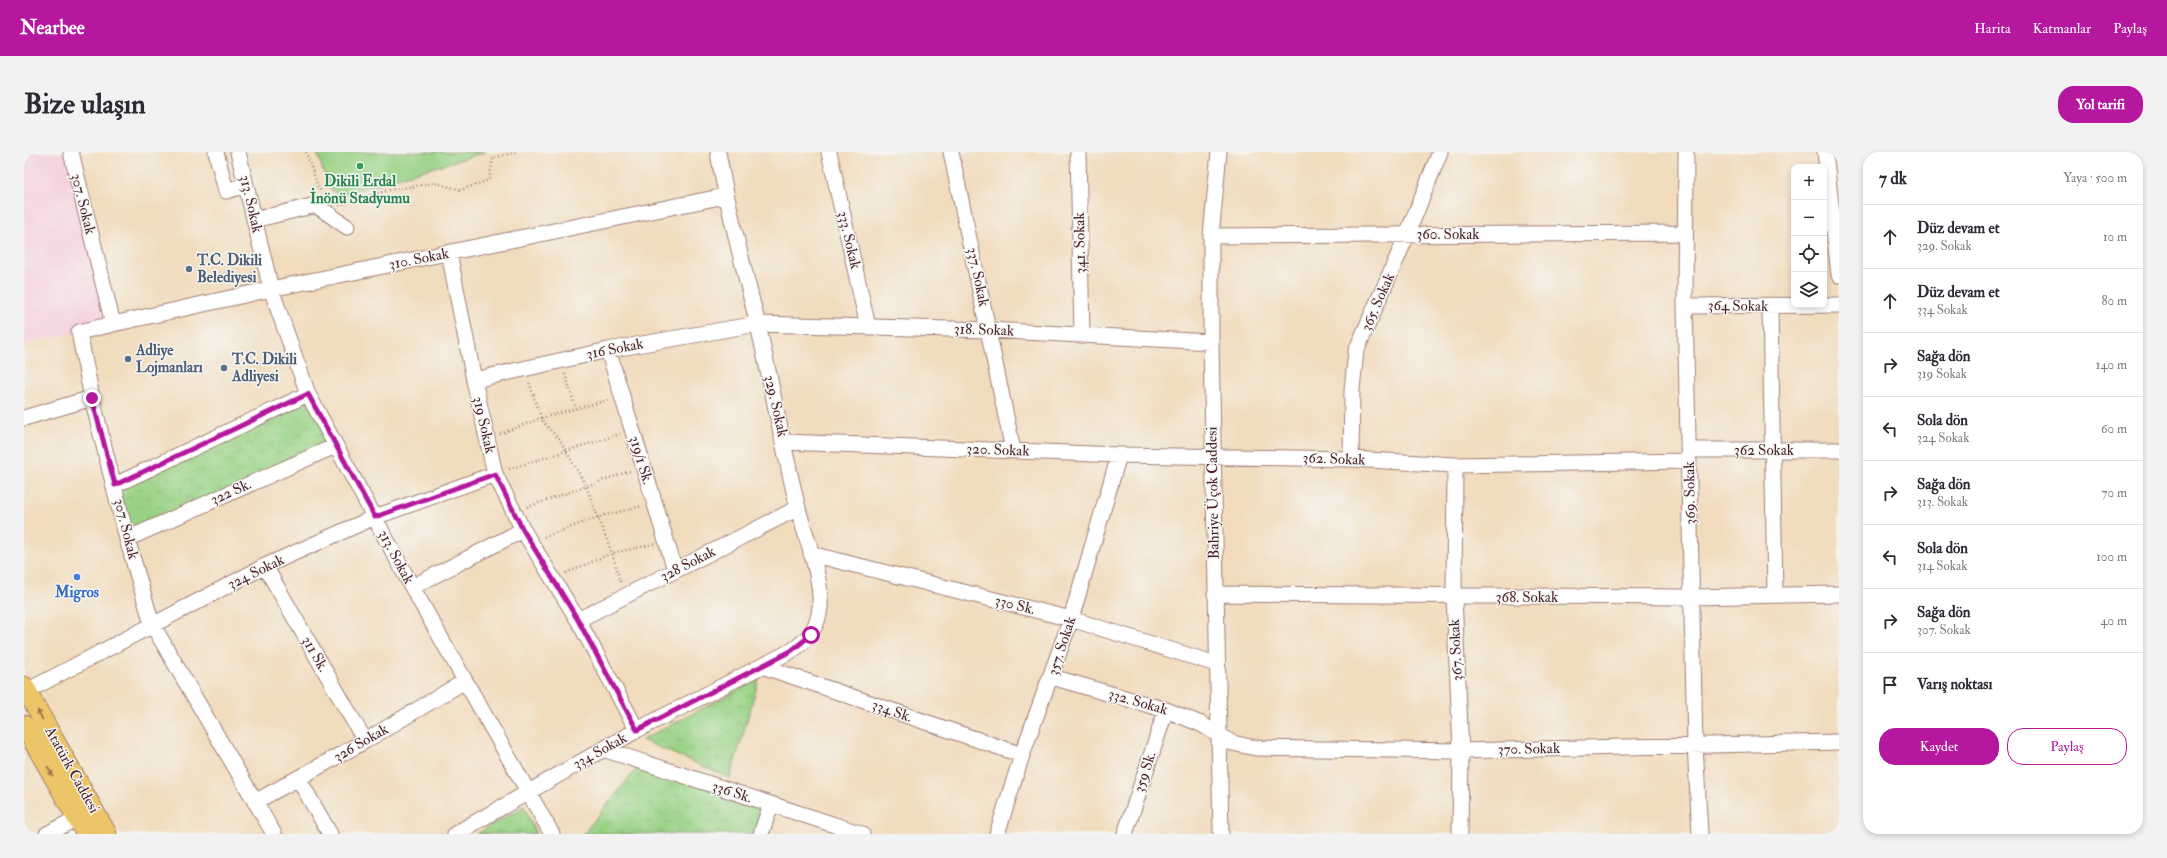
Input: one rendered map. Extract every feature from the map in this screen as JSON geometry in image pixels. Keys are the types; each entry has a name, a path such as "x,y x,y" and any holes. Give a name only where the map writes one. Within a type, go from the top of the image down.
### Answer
{"main road":[{"name":"Atatürk Caddesi","path":"25,689 108,834"},
{"name":"Atatürk Caddesi","path":"24,725 82,826"}],"street":[{"path":"216,152 226,191 246,185"},
{"name":"313. Sokak","path":"238,152 271,289 308,394 412,587 552,834"},
{"name":"329. Sokak","path":"718,152 726,196 757,324 798,508 819,590 820,608 817,622 811,635 791,651"},
{"name":"333. Sokak","path":"829,152 868,327"},
{"name":"337. Sokak","path":"951,152 1013,450"},
{"name":"341. Sokak","path":"1078,152 1082,334"},
{"name":"Bahriye Üçok Caddesi","path":"1219,152 1211,236 1211,342 1216,664 1221,738 1221,834"},
{"name":"365. Sokak","path":"1351,459 1352,390 1356,351 1407,234 1440,152"},
{"name":"369. Sokak","path":"1686,152 1685,306 1695,745 1700,834"},
{"path":"1824,152 1839,274"},
{"name":"307. Sokak","path":"74,153 113,324 79,332 92,398 115,485 127,539 152,624 254,802 274,834"},
{"name":"310. Sokak","path":"113,324 271,289 726,196"},
{"path":"254,220 316,205 347,227"},
{"name":"360. Sokak","path":"1211,236 1685,233"},
{"name":"319 Sokak","path":"449,253 474,380 495,474 527,536 578,620 637,730"},
{"name":"364 Sokak","path":"1685,306 1770,307 1839,305"},
{"path":"1770,307 1774,450 1775,594"},
{"name":"318. Sokak","path":"757,324 989,330 1211,342"},
{"name":"316 Sokak","path":"474,380 608,350 757,324"},
{"name":"319/1 Sk.","path":"608,350 675,570"},
{"path":"115,485 308,394"},
{"path":"24,418 92,398"},
{"name":"320. Sokak","path":"784,442 1119,455 1212,456"},
{"name":"322 Sk.","path":"127,539 335,446"},
{"name":"362 Sokak","path":"1455,465 1689,456 1774,450 1839,450"},
{"name":"357. Sokak","path":"997,834 1022,756 1052,677 1071,619 1119,455"},
{"name":"362. Sokak","path":"1212,456 1351,459 1455,465"},
{"name":"367. Sokak","path":"1455,465 1454,596 1461,751 1460,834"},
{"name":"324 Sokak","path":"25,689 265,566 375,517 495,474"},
{"name":"328 Sokak","path":"578,620 798,508"},
{"path":"412,587 527,536"},
{"name":"330 Sk.","path":"811,554 1071,619 1216,664"},
{"name":"311 Sk.","path":"265,566 365,741"},
{"name":"368. Sokak","path":"1215,594 1692,598 1775,594 1839,594"},
{"name":"334 Sokak","path":"455,834 637,730 791,651"},
{"name":"334 Sk.","path":"762,666 1022,756"},
{"name":"332. Sokak","path":"1052,677 1166,710 1201,724 1221,738"},
{"name":"326 Sokak","path":"254,802 365,741 465,682"},
{"name":"359 Sk.","path":"1125,834 1166,710"},
{"name":"370. Sokak","path":"1221,738 1232,743 1256,748 1461,751 1839,742"},
{"name":"336 Sk.","path":"603,749 862,834"},
{"path":"298,778 330,834"},
{"path":"762,834 771,804"},
{"path":"47,834 82,826"}],"path":[{"path":"306,152 318,187 326,196"},
{"path":"334,206 389,190 435,183 461,190 489,180 493,158 516,152"},
{"path":"560,361 576,409"},
{"path":"524,369 541,418 566,450 586,486 612,553 621,583 613,592 615,601"},
{"path":"487,439 541,418 622,396"},
{"path":"495,474 632,430"},
{"path":"514,511 644,467"},
{"path":"527,536 654,502"},
{"path":"553,579 612,553 666,541"}],"shaded area":[{"path":"24,152 71,152 113,324 24,344"}],"green space":[{"path":"317,152 486,152 339,195 329,188"},
{"path":"308,394 335,446 127,539 115,485"},
{"path":"759,679 730,778 642,740"},
{"path":"638,767 764,806 755,834 583,834"},
{"path":"524,806 536,834 477,834"}],"place":[{"name":"Dikili Erdal İnönü Stadyumu","path":"360,166"},
{"name":"T.C. Dikili Belediyesi","path":"189,269"},
{"name":"Adliye Lojmanları","path":"128,359"},
{"name":"T.C. Dikili Adliyesi","path":"224,368"},
{"name":"Migros","path":"77,577"}],"route":[{"path":"92,398 115,485 308,394 375,517 495,474 523,530 578,620 637,730 791,651 802,644 811,635"}]}
